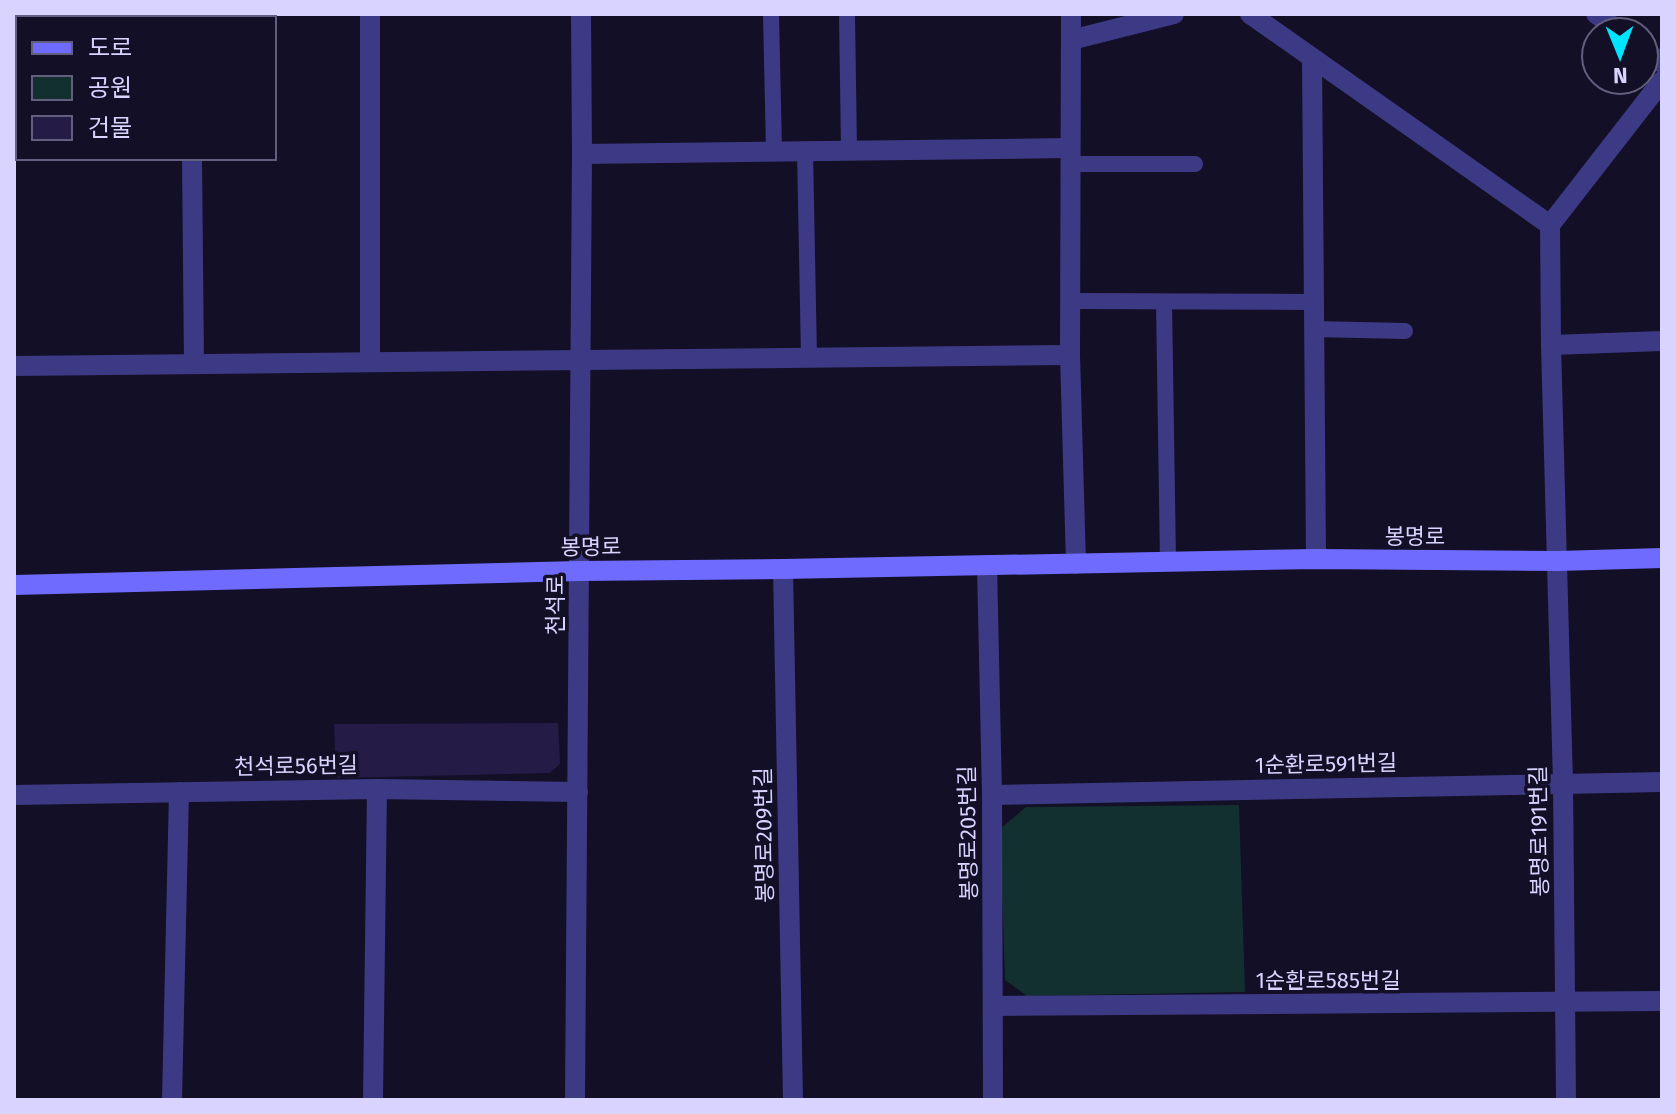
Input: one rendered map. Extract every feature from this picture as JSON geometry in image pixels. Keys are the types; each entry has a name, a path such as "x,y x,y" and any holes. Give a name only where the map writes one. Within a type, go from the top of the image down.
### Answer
{"street":[{"path":"370,14 370,362"},
{"name":"천석로","path":"575,1100 581,14"},
{"path":"1071,14 1070,355 1076,564"},
{"path":"1071,40 1174,14"},
{"path":"1250,14 1550,225 1662,81"},
{"path":"1312,59 1316,559"},
{"path":"582,154 849,150 1070,156"},
{"path":"192,160 194,364"},
{"name":"봉명로191번길","path":"1550,225 1563,783 1566,1100"},
{"path":"1551,345 1662,341"},
{"path":"14,366 1070,355"},
{"name":"봉명로","path":"14,585 579,571 1316,559 1558,561 1662,558"},
{"name":"봉명로205번길","path":"987,565 992,795 993,1100"},
{"name":"봉명로209번길","path":"783,569 793,1100"},
{"name":"1순환로591번길","path":"992,795 1662,782"},
{"path":"373,1100 377,789"},
{"name":"천석로56번길","path":"14,795 377,789 578,792"},
{"path":"172,1100 179,792"},
{"name":"1순환로585번길","path":"994,1006 1662,1001"}],"lane":[{"path":"771,14 774,151"},
{"path":"847,14 849,150"},
{"path":"805,151 809,357"},
{"path":"1070,156 1195,164"},
{"path":"1070,301 1314,302"},
{"path":"1164,302 1168,562"},
{"path":"1314,329 1405,331"}],"green space":[{"path":"1239,805 1245,992 1027,996 1005,980 1000,829 1026,807"}],"building":[{"path":"558,723 560,764 550,773 336,778 334,724"}]}
